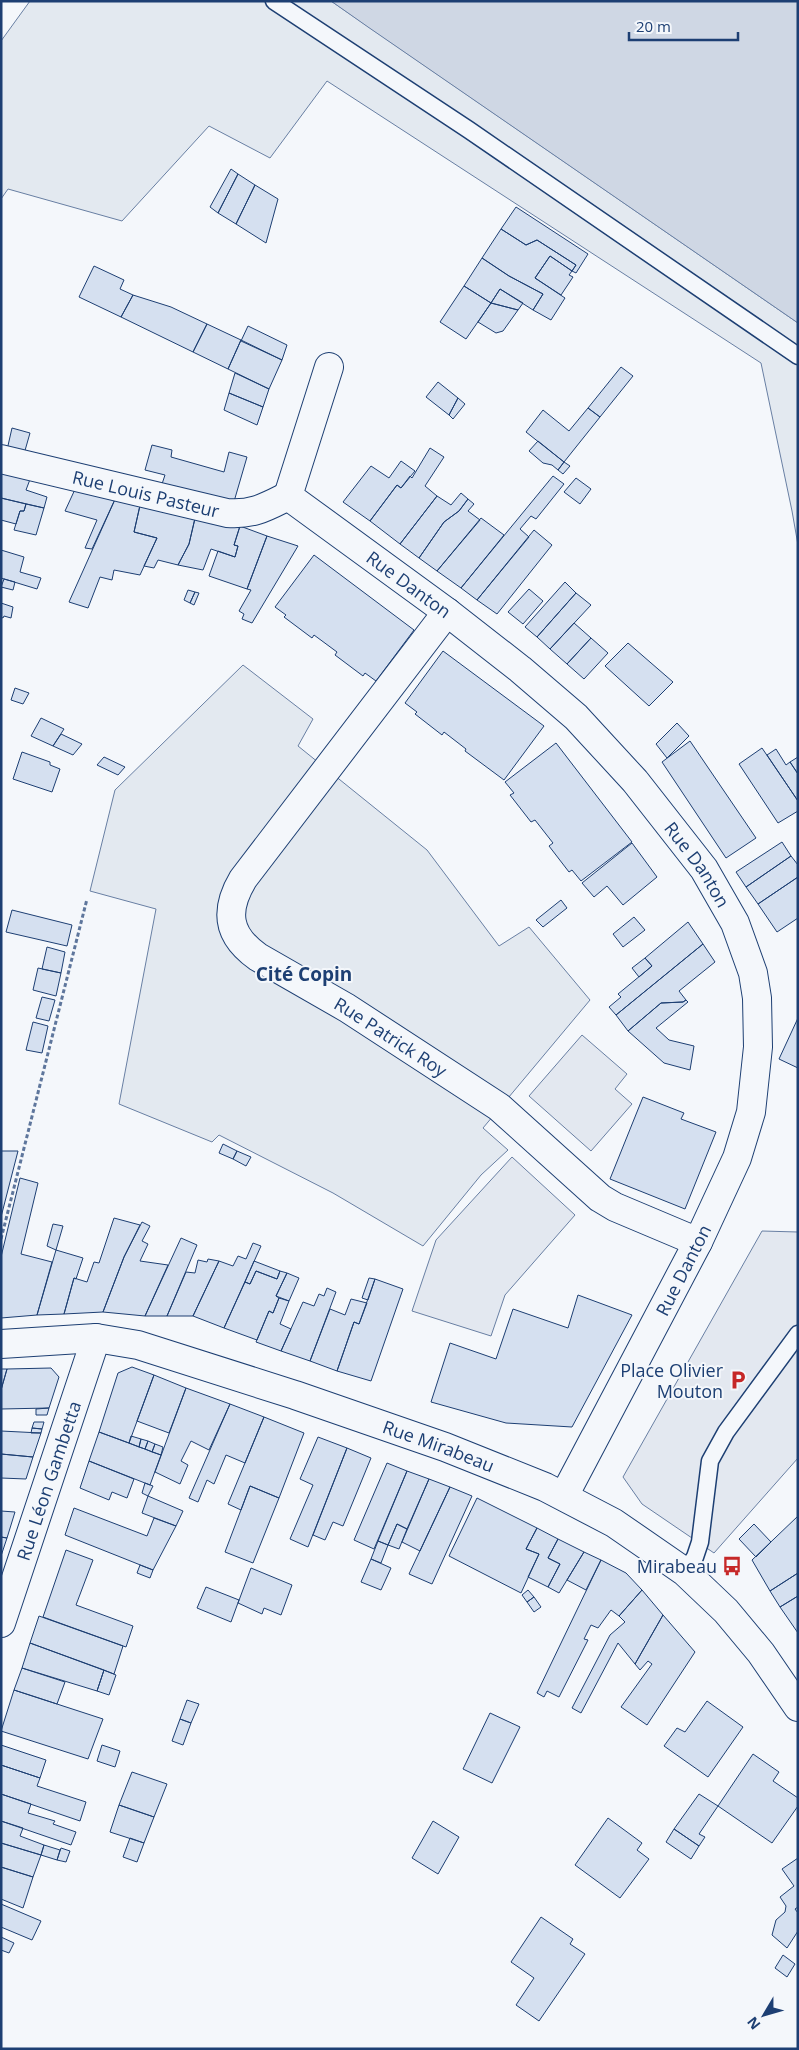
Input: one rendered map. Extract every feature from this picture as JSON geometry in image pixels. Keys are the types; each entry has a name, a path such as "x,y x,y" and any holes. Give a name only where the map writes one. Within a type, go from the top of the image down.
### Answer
{"street":[{"path":"288,496 329,367"},
{"name":"Rue Louis Pasteur","path":"1,459 227,513 256,512 288,496"},
{"name":"Rue Danton","path":"288,496 447,612 549,693 576,717 618,761 687,845 704,869 731,916 745,948 752,974 758,1014 758,1047 751,1112 737,1158 698,1242 564,1496"},
{"name":"Rue Patrick Roy","path":"447,612 243,879 235,892 231,907 231,923 237,937 246,949 347,1008 499,1107 600,1198 615,1207 698,1242"},
{"name":"Rue Mirabeau","path":"1,1344 96,1338 138,1345 295,1395 476,1458 564,1496 614,1523 685,1572 732,1618 761,1654 798,1706"},
{"name":"Rue Léon Gambetta","path":"1,1623 96,1338"}],"lane":[{"path":"274,1 469,130 798,356"},
{"path":"685,1572 695,1557 700,1542 710,1461 726,1432 798,1334"}],"path":[{"path":"1,1238 87,898"}],"shaded area":[{"path":"30,1 331,1 798,323 798,545 761,363 327,81 270,158 209,126 122,221 8,189 1,199 1,41"},
{"path":"331,1 798,1 798,323 368,27"},
{"path":"243,665 313,719 298,746 427,850 499,946 529,927 590,1000 483,1128 508,1150 481,1175 423,1246 333,1193 219,1135 212,1142 119,1104 156,909 90,891 115,790"},
{"path":"582,1035 627,1074 615,1089 632,1104 591,1151 529,1096"},
{"path":"512,1157 575,1215 505,1295 491,1336 412,1311 436,1240"},
{"name":"Place Olivier Mouton","path":"762,1231 798,1232 798,1458 714,1553 642,1504 623,1477"}],"building":[{"path":"231,169 238,174 218,213 210,207"},
{"path":"238,174 255,185 236,224 218,213"},
{"path":"255,185 278,199 266,243 236,224"},
{"path":"516,207 588,254 576,273 572,271 576,265 537,240 526,245 501,229"},
{"path":"501,229 526,245 537,240 576,265 572,271 550,256 535,278 565,298 551,320 533,310 543,294 509,276 482,258"},
{"path":"550,256 572,271 569,275 573,277 561,295 535,278"},
{"path":"482,258 509,276 543,294 533,310 500,289 491,303 464,286"},
{"path":"94,266 124,280 120,289 133,295 121,317 79,297"},
{"path":"464,286 491,303 466,339 440,322"},
{"path":"500,289 523,303 518,310 491,303"},
{"path":"133,295 171,307 207,324 193,352 121,317"},
{"path":"491,303 518,310 503,331 496,333 478,322"},
{"path":"207,324 241,340 228,369 193,352"},
{"path":"248,326 287,345 282,360 241,341"},
{"path":"241,340 282,360 269,389 228,369"},
{"path":"621,367 633,376 600,417 588,408"},
{"path":"235,373 269,389 263,407 229,393"},
{"path":"438,382 458,398 449,415 426,397"},
{"path":"229,393 263,407 257,425 224,410"},
{"path":"458,398 465,404 453,419 449,415"},
{"path":"588,408 600,417 564,462 526,432 543,410 569,431"},
{"path":"12,428 30,433 24,454 7,450"},
{"path":"538,441 564,462 558,470 552,465 543,463 529,451"},
{"path":"152,445 172,450 171,457 224,472 229,452 247,457 233,505 161,487 165,475 145,470"},
{"path":"430,448 444,457 425,486 437,496 400,544 370,521 397,485 401,488 410,476 412,478"},
{"path":"401,461 415,471 401,488 397,485 370,521 343,502 371,466 389,478"},
{"path":"564,462 570,466 563,474 558,470"},
{"path":"1,466 32,474 26,490 47,497 44,508 1,498"},
{"path":"553,476 564,484 536,519 531,516 520,529 529,537 477,600 461,588"},
{"path":"576,478 591,489 580,504 564,492"},
{"path":"77,485 117,495 92,549 85,548 97,520 65,511"},
{"path":"461,493 468,499 459,511 444,522 419,558 400,544 437,496 451,505"},
{"path":"117,495 141,501 134,532 157,538 140,575 114,570 112,580 100,577 88,608 69,602"},
{"path":"1,498 26,504 24,511 20,511 16,524 1,520"},
{"path":"468,499 474,504 468,511 480,520 437,571 419,558 444,522 459,511"},
{"path":"141,501 196,514 189,544 178,565 158,560 154,568 144,566 157,538 134,532"},
{"path":"26,504 44,508 36,535 14,530 20,511 24,511"},
{"path":"196,514 240,526 234,545 238,546 235,557 211,549 203,570 178,565 189,544"},
{"path":"481,518 504,535 461,588 437,571"},
{"path":"240,526 267,536 247,589 209,576 218,551 235,557 238,546 234,545"},
{"path":"534,530 552,545 497,614 477,600"},
{"path":"267,536 298,546 252,623 242,619 244,614 239,611 251,590 247,589"},
{"path":"1,550 24,557 20,572 41,578 37,589 1,578"},
{"path":"314,555 414,630 376,681 365,673 363,676 335,655 337,652 314,635 312,638 284,617 286,615 275,607"},
{"path":"4,579 15,582 13,590 1,587"},
{"path":"565,582 576,593 537,637 525,627"},
{"path":"529,589 543,601 523,624 508,612"},
{"path":"188,590 195,592 190,603 184,600"},
{"path":"195,592 199,593 194,605 190,603"},
{"path":"576,593 591,605 550,649 537,637"},
{"path":"1,603 13,607 11,618 1,617"},
{"path":"574,623 591,638 567,664 550,649"},
{"path":"591,638 608,653 584,679 567,664"},
{"path":"628,643 673,682 649,706 605,666"},
{"path":"443,651 544,726 504,780 465,751 466,749 444,732 442,735 415,714 417,712 405,703"},
{"path":"15,688 29,693 23,704 11,700"},
{"path":"41,718 64,729 53,746 31,736"},
{"path":"677,723 689,736 667,758 656,744"},
{"path":"61,734 82,744 73,755 53,746"},
{"path":"690,741 756,838 726,858 662,762"},
{"path":"556,743 632,842 581,881 572,870 569,872 549,846 553,843 535,820 531,822 510,795 514,793 505,782"},
{"path":"762,748 798,801 798,811 778,823 739,764"},
{"path":"776,749 786,765 790,762 798,774 798,801 767,755"},
{"path":"22,752 50,762 50,765 60,769 52,792 13,779"},
{"path":"104,757 125,767 118,775 97,765"},
{"path":"798,757 798,774 790,762"},
{"path":"782,842 791,856 746,887 736,872"},
{"path":"632,843 657,877 623,905 607,886 594,897 582,883"},
{"path":"791,856 798,865 798,877 758,904 746,887"},
{"path":"798,877 798,918 777,932 758,904"},
{"path":"561,900 567,908 543,927 536,920"},
{"path":"12,910 72,925 67,946 6,932"},
{"path":"634,917 645,930 623,947 613,934"},
{"path":"688,922 703,944 616,1015 609,1007 621,997 618,994 652,966 645,958"},
{"path":"703,944 715,962 679,991 686,1000 683,1002 661,1003 628,1031 616,1015"},
{"path":"47,947 65,952 61,973 42,969"},
{"path":"645,958 652,966 639,977 632,968"},
{"path":"38,968 61,973 56,996 33,990"},
{"path":"42,997 55,1000 49,1021 36,1018"},
{"path":"686,1000 688,1002 656,1028 669,1040 694,1046 690,1070 664,1063 628,1031 661,1003 683,1002"},
{"path":"798,1018 798,1068 779,1059"},
{"path":"33,1022 48,1026 42,1053 26,1050"},
{"path":"643,1097 684,1113 681,1119 716,1132 685,1209 610,1179"},
{"path":"223,1144 237,1151 233,1159 219,1153"},
{"path":"1,1151 18,1151 1,1217"},
{"path":"237,1151 251,1157 246,1166 233,1159"},
{"path":"20,1178 38,1183 21,1254 52,1262 37,1315 1,1318 1,1257"},
{"path":"114,1218 140,1225 124,1257 103,1312 64,1314 74,1278 87,1282 94,1262 99,1263"},
{"path":"142,1222 150,1226 142,1241 148,1244 140,1261 168,1265 145,1316 103,1312 124,1257"},
{"path":"53,1224 63,1226 56,1250 47,1246"},
{"path":"181,1238 197,1245 167,1316 145,1316"},
{"path":"253,1243 261,1246 224,1328 193,1316 219,1261 233,1266 238,1256 246,1259"},
{"path":"56,1250 83,1258 76,1279 74,1278 64,1314 37,1315"},
{"path":"208,1259 219,1261 193,1316 167,1316 186,1272 195,1273 198,1260 207,1262"},
{"path":"254,1261 280,1271 277,1279 256,1271 250,1284 245,1282"},
{"path":"256,1271 277,1279 280,1271 287,1273 276,1296 279,1298 273,1313 269,1311 257,1340 224,1328 245,1282 250,1284"},
{"path":"287,1273 299,1278 289,1301 276,1296"},
{"path":"369,1278 375,1279 368,1300 362,1298"},
{"path":"375,1279 403,1289 371,1381 337,1371 354,1322 359,1324"},
{"path":"327,1288 336,1292 310,1361 281,1351 303,1302 314,1306 319,1294 324,1296"},
{"path":"578,1295 632,1315 572,1427 506,1423 431,1402 450,1343 496,1359 513,1309 568,1328"},
{"path":"279,1298 289,1301 280,1324 291,1329 281,1351 256,1342 269,1311 273,1313"},
{"path":"351,1299 367,1303 359,1324 354,1322 337,1371 310,1361 330,1309 345,1315"},
{"path":"132,1367 154,1375 129,1443 99,1432 118,1373"},
{"path":"51,1368 59,1377 49,1408 1,1409 1,1390 7,1369"},
{"path":"1,1369 7,1369 1,1390"},
{"path":"154,1375 186,1388 169,1433 137,1421"},
{"path":"186,1388 230,1404 209,1450 191,1441 181,1461 188,1465 180,1484 155,1472"},
{"path":"230,1404 264,1417 245,1463 226,1455 214,1484 207,1480 198,1502 189,1498"},
{"path":"49,1408 47,1415 36,1415 36,1409"},
{"path":"264,1417 304,1433 279,1498 250,1486 241,1510 228,1504"},
{"path":"34,1422 44,1422 42,1429 32,1428"},
{"path":"32,1428 42,1429 41,1433 31,1433"},
{"path":"1,1431 41,1433 33,1457 1,1454"},
{"path":"99,1432 161,1455 150,1485 89,1461"},
{"path":"131,1436 141,1439 139,1447 129,1443"},
{"path":"318,1437 347,1448 308,1547 290,1539 313,1485 300,1479"},
{"path":"141,1439 148,1441 145,1449 139,1447"},
{"path":"148,1441 155,1444 152,1452 145,1449"},
{"path":"155,1444 163,1447 161,1455 152,1452"},
{"path":"347,1448 371,1458 343,1526 333,1522 325,1540 313,1535"},
{"path":"1,1454 33,1457 26,1479 1,1478"},
{"path":"89,1461 134,1479 127,1498 112,1492 109,1500 80,1488"},
{"path":"387,1463 407,1471 374,1549 354,1540"},
{"path":"407,1471 429,1479 407,1529 397,1524 388,1545 378,1541"},
{"path":"429,1479 450,1487 420,1551 402,1542"},
{"path":"145,1483 153,1486 148,1496 142,1493"},
{"path":"250,1486 279,1498 253,1563 225,1552"},
{"path":"450,1487 472,1496 432,1584 409,1574"},
{"path":"148,1496 183,1511 176,1526 142,1513"},
{"path":"477,1498 537,1528 526,1549 539,1554 521,1593 449,1556"},
{"path":"74,1508 147,1536 154,1518 176,1526 153,1570 65,1535"},
{"path":"1,1511 15,1512 7,1538 1,1537"},
{"path":"798,1516 798,1573 770,1591 752,1560"},
{"path":"397,1524 407,1529 399,1549 388,1545"},
{"path":"754,1524 771,1542 756,1557 739,1539"},
{"path":"537,1528 558,1539 548,1558 560,1564 548,1587 528,1577 539,1554 526,1549"},
{"path":"1,1537 7,1538 1,1556"},
{"path":"558,1539 584,1552 559,1593 548,1587 560,1564 548,1558"},
{"path":"378,1541 388,1545 381,1563 371,1559"},
{"path":"66,1550 93,1560 76,1605 133,1626 126,1647 43,1617"},
{"path":"584,1552 601,1560 586,1590 567,1580"},
{"path":"371,1559 391,1568 381,1590 361,1582"},
{"path":"601,1560 626,1573 642,1590 619,1616 611,1610 598,1628 591,1625 584,1639 588,1640 559,1697 547,1691 544,1697 537,1693"},
{"path":"140,1565 153,1570 150,1578 137,1573"},
{"path":"251,1568 292,1585 281,1615 264,1608 262,1614 238,1603"},
{"path":"798,1573 798,1596 780,1607 770,1591"},
{"path":"206,1587 239,1600 231,1622 197,1608"},
{"path":"528,1590 534,1597 527,1602 522,1595"},
{"path":"642,1590 663,1615 635,1664 618,1643 581,1713 572,1708 610,1635 625,1622 619,1616"},
{"path":"798,1596 798,1633 780,1607"},
{"path":"534,1597 541,1607 534,1612 527,1602"},
{"path":"663,1615 695,1652 647,1725 621,1707 652,1664 648,1661 640,1670 635,1664"},
{"path":"39,1616 123,1646 114,1674 30,1643"},
{"path":"30,1643 104,1670 97,1691 22,1668"},
{"path":"22,1668 65,1682 57,1704 14,1690"},
{"path":"104,1670 116,1675 109,1695 97,1691"},
{"path":"14,1690 103,1719 88,1759 1,1731"},
{"path":"187,1700 199,1704 191,1723 180,1719"},
{"path":"707,1701 743,1727 708,1777 664,1746 677,1728 685,1732"},
{"path":"490,1713 520,1727 492,1783 463,1769"},
{"path":"180,1719 191,1723 183,1745 172,1741"},
{"path":"1,1745 46,1760 40,1778 1,1765"},
{"path":"102,1745 120,1751 115,1767 97,1761"},
{"path":"753,1754 779,1772 773,1781 798,1798 798,1806 772,1843 718,1806"},
{"path":"1,1765 40,1778 37,1786 86,1802 80,1821 1,1794"},
{"path":"132,1772 167,1784 154,1817 119,1805"},
{"path":"1,1794 31,1804 28,1813 55,1821 53,1824 76,1832 71,1845 1,1821"},
{"path":"699,1794 718,1806 699,1834 705,1837 699,1846 674,1829"},
{"path":"119,1805 154,1817 144,1843 110,1832"},
{"path":"608,1818 642,1843 637,1850 649,1859 620,1898 575,1865"},
{"path":"1,1821 23,1828 20,1836 44,1845 41,1855 1,1843"},
{"path":"433,1821 459,1837 438,1874 412,1858"},
{"path":"674,1829 699,1846 691,1859 666,1842"},
{"path":"130,1838 144,1843 137,1862 123,1857"},
{"path":"1,1843 41,1855 33,1877 1,1867"},
{"path":"44,1845 60,1850 57,1860 41,1855"},
{"path":"61,1848 70,1851 66,1862 57,1860"},
{"path":"798,1858 798,1907 795,1909 798,1913 798,1931 787,1948 772,1935 776,1920 785,1912 786,1906 780,1897 794,1886 782,1869"},
{"path":"1,1867 33,1877 23,1908 1,1899"},
{"path":"1,1904 41,1921 32,1940 1,1927"},
{"path":"541,1917 573,1939 570,1944 585,1954 539,2021 516,2005 534,1978 511,1962"},
{"path":"1,1937 14,1943 9,1953 1,1950"},
{"path":"783,1955 795,1964 787,1977 775,1968"}],"place":[{"name":"Place Olivier Mouton","path":"738,1380"},
{"name":"Mirabeau","path":"732,1566"}],"district":[{"name":"Cité Copin","path":"304,974"}]}
